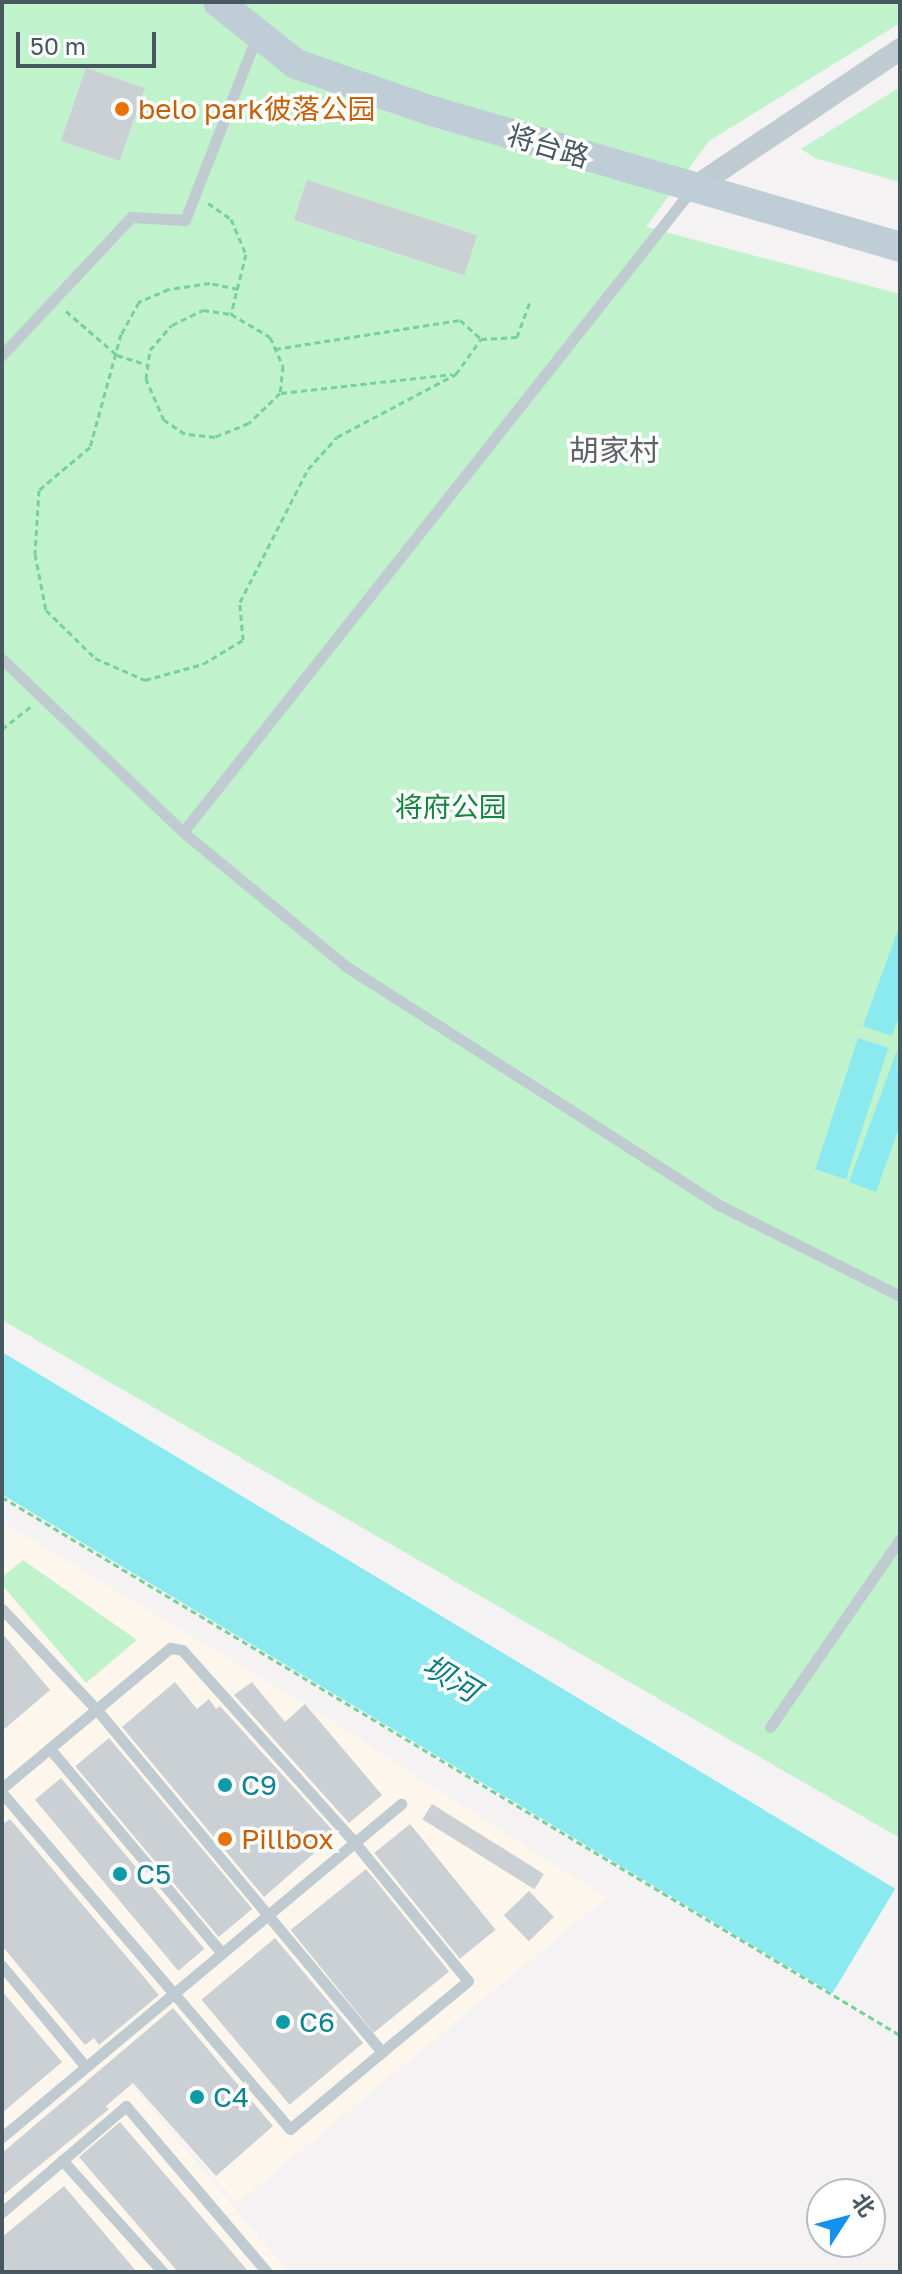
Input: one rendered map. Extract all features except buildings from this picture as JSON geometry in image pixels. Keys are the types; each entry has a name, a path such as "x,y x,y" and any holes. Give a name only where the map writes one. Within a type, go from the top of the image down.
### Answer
{"main road":[{"name":"将台路","path":"218,2 296,64 429,110 692,189 900,247"}],"street":[{"path":"692,189 900,49"}],"lane":[{"path":"2,355 131,217 185,220 258,35"},
{"path":"183,832 692,189"},
{"path":"2,659 183,832 347,967 717,1204 900,1296"},
{"path":"770,1727 900,1539"},
{"path":"2,1609 97,1710 382,2052"},
{"path":"170,1648 182,1650 355,1843 468,1981 290,2129 2,1790 50,1749 170,1648"},
{"path":"50,1749 222,1953"},
{"path":"2,2137 401,1804"},
{"path":"2,1966 86,2067"},
{"path":"2,2212 126,2106 267,2272"},
{"path":"62,2160 163,2272"}],"path":[{"path":"195,194 231,219 246,254 231,314"},
{"path":"238,289 197,285 169,289 139,302 121,334 90,447 39,490 35,554 46,610 95,658 145,680 203,664 243,640 240,602 308,469 337,437 456,374 481,339"},
{"path":"54,301 117,355 148,365"},
{"path":"275,349 460,320 481,339 517,337 530,302"},
{"path":"280,393 283,366 270,337 231,314 203,310 172,325 150,350 146,379 164,420 185,434 215,437 249,423 280,393 456,374"},
{"path":"2,729 42,697"},
{"path":"2,1497 900,2035"}],"shaded area":[{"path":"2,1522 305,1704 606,1898 237,2203 119,2067 2,2164"},
{"path":"120,2071 290,2272 2,2272 2,2168"}],"green space":[{"name":"将府公园","path":"2,2 900,2 900,23 709,141 646,227 900,294 900,1838 2,1320"},
{"path":"900,87 900,182 815,158 801,149"},
{"path":"23,1560 137,1640 86,1683 2,1585 2,1577"}],"water":[{"path":"900,924 900,1013 892,1036 863,1026"},
{"path":"858,1038 888,1048 846,1179 815,1169"},
{"path":"897,1050 900,1125 876,1192 849,1182"},
{"name":"坝河","path":"2,1352 895,1889 832,1993 2,1494"}],"place":[{"name":"belo park彼落公园","path":"122,109"},
{"name":"C9","path":"225,1785"},
{"name":"Pillbox","path":"225,1839"},
{"name":"C5","path":"120,1874"},
{"name":"C6","path":"283,2022"},
{"name":"C4","path":"197,2097"}],"district":[{"name":"胡家村","path":"614,450"}]}
